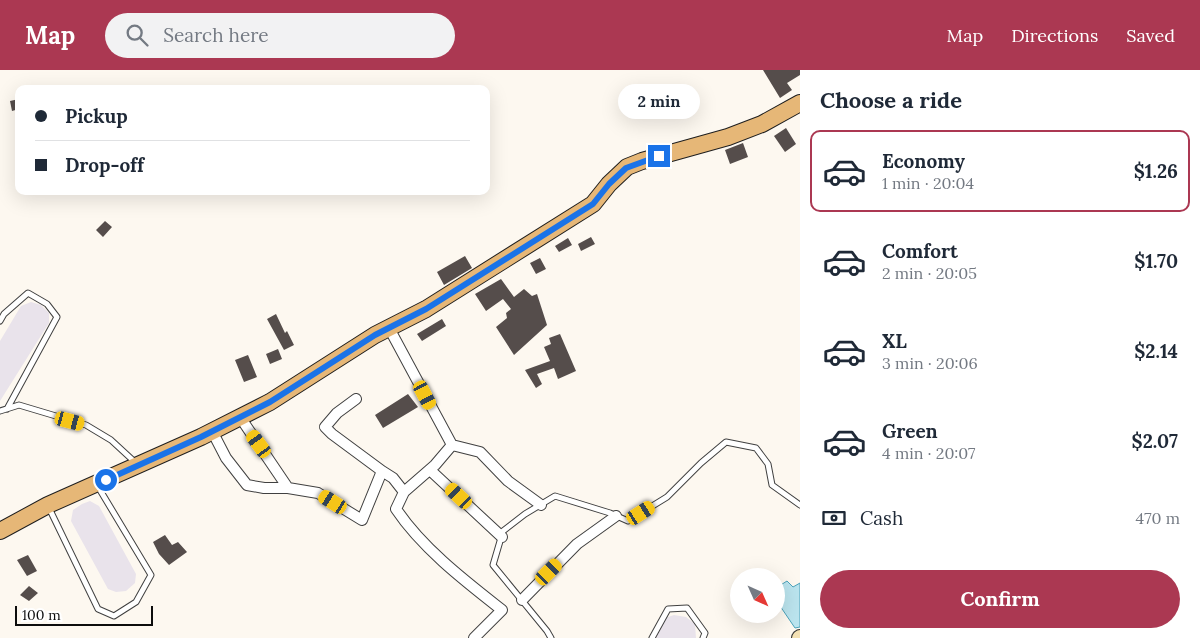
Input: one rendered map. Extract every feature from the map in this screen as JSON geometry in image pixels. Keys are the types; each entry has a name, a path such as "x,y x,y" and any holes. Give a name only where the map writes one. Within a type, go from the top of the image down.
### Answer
{"main road":[{"path":"0,531 48,505 139,466 270,402 343,354 426,309 593,204 609,184 626,168 642,161 728,137 762,124 800,103"}],"street":[{"path":"389,328 452,445 480,452 508,481 541,505"},
{"path":"356,399 337,412 325,427 393,478 404,492"},
{"path":"240,417 288,488"},
{"path":"212,431 226,458 247,485 264,488 288,488 318,493 362,520 382,471"},
{"path":"452,445 430,470 404,492 396,509 408,526 438,555 502,610 474,638"},
{"path":"430,470 502,537"},
{"path":"522,600 577,544 616,516"}],"lane":[{"path":"0,321 4,314 28,293 48,304 57,317 7,409"},
{"path":"0,411 18,405 86,426 111,440 139,466"},
{"path":"551,638 494,565 503,532 555,496 628,521 667,497 701,463 726,442 756,448 768,464 772,485 800,505"},
{"path":"48,505 98,609 114,616 136,602 151,574 96,484"},
{"path":"652,638 668,609 687,608 705,633 703,638"}],"shaded area":[{"path":"31,302 41,305 49,313 49,323 0,401 0,341 21,306"},
{"path":"90,501 99,506 136,574 135,583 126,591 116,592 108,589 71,521 73,510"},
{"path":"674,615 686,617 695,624 696,638 655,638 665,618"}],"water":[{"path":"787,581 793,587 800,583 800,627 795,628 785,613 785,582"}],"building":[{"path":"763,70 800,70 800,75 787,83 792,90 780,98"},
{"path":"15,100 15,110 12,111 10,101"},
{"path":"786,128 796,144 785,152 774,136"},
{"path":"743,143 748,157 730,164 725,150"},
{"path":"105,221 112,227 103,237 96,230"},
{"path":"591,237 595,244 581,251 578,244"},
{"path":"568,238 572,245 559,252 555,246"},
{"path":"465,256 472,268 444,285 437,272"},
{"path":"540,258 546,269 536,274 530,263"},
{"path":"501,279 514,297 524,289 532,296 537,294 547,325 514,355 496,327 507,318 506,313 511,309 503,299 486,311 475,294"},
{"path":"276,314 285,333 287,331 294,345 284,350 267,319"},
{"path":"442,319 446,326 422,341 417,334"},
{"path":"560,334 576,371 558,379 554,368 537,374 542,384 536,388 525,370 550,361 544,347 551,344 549,338"},
{"path":"278,349 282,359 270,364 266,354"},
{"path":"248,355 257,377 244,382 235,360"},
{"path":"408,394 418,407 383,428 375,415"},
{"path":"165,535 172,545 178,542 187,552 169,565 159,554 153,542"},
{"path":"28,555 37,571 27,576 17,560"},
{"path":"29,586 38,593 29,601 20,595"}],"route":[{"path":"106,480 201,437 270,402 343,354 426,309 593,204 609,184 626,168 659,156"}]}
